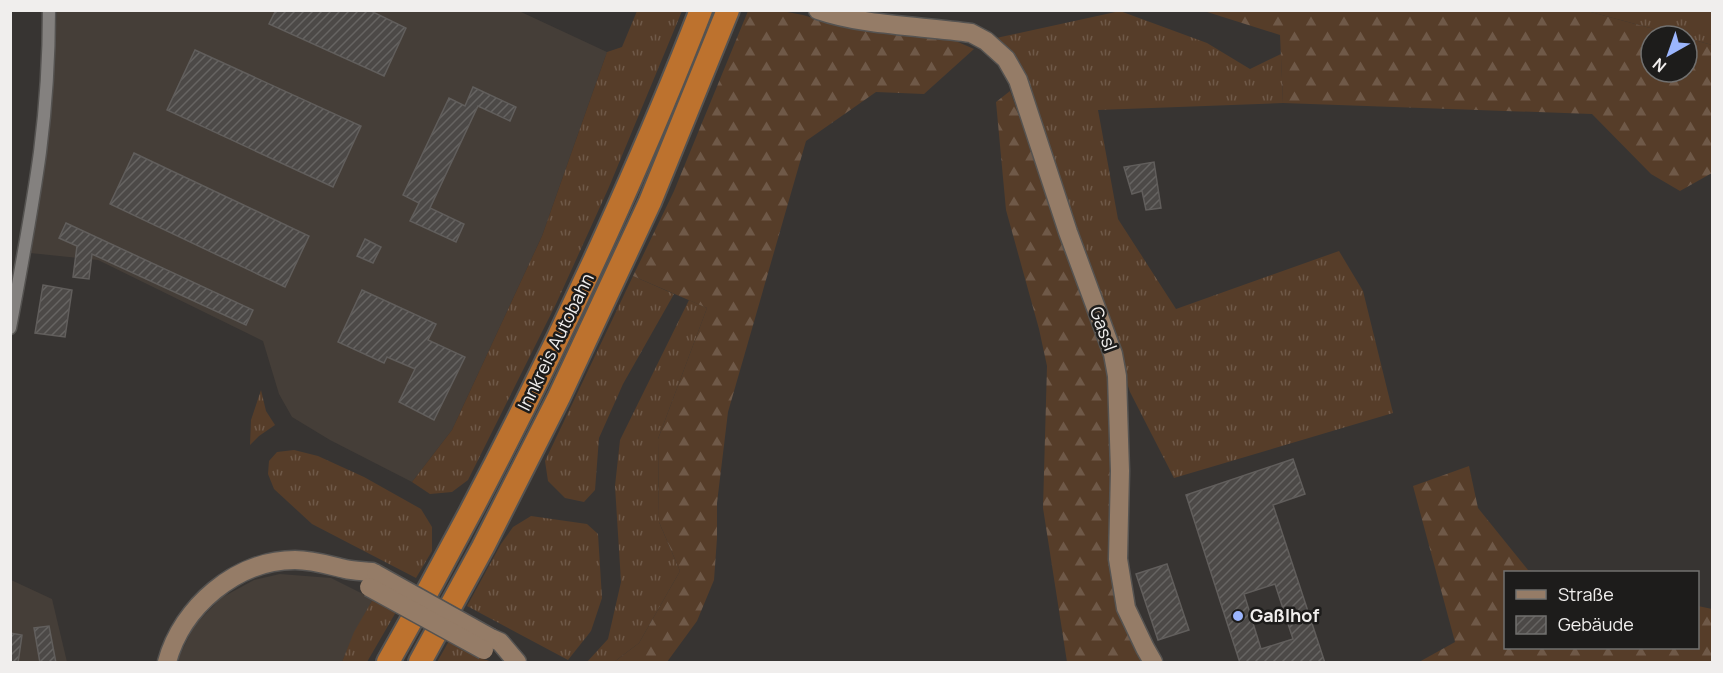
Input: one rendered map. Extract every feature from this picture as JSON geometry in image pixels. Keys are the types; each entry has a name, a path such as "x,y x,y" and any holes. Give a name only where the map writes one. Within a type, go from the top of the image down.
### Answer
{"highway":[{"name":"Innkreis Autobahn","path":"389,659 528,402 584,285 649,139 701,10"},
{"name":"Innkreis Autobahn","path":"420,663 483,547 559,397 650,202 728,10"}],"street":[{"path":"10,328 40,150 48,66 49,10"},
{"name":"Gassl","path":"818,10 831,15 863,20 971,33 986,41 1006,59 1018,80 1068,232 1113,354 1117,376 1120,471 1118,559 1126,608 1153,663"},
{"path":"166,663 177,634 187,618 207,596 234,577 263,565 287,560 321,562 373,581 488,644 493,655 517,663"}],"shaded area":[{"path":"57,11 519,11 607,52 542,236 452,430 412,482 330,440 292,417 279,394 263,341 98,260 30,253 49,124"},
{"path":"280,574 331,578 373,599 342,662 180,662 178,659 194,626 221,598 254,580"},
{"path":"11,580 52,599 67,662 11,662"}],"green space":[{"path":"1705,10 1712,12 1712,45 1699,41 1699,24 1639,25 1587,11"},
{"path":"637,11 682,11 609,187 556,304 468,480 452,492 430,494 412,482 452,430 542,236 607,52 622,47"},
{"path":"748,11 782,11 846,28 942,35 974,49 924,94 876,92 806,141 728,412 717,503 714,580 697,621 667,662 614,662 639,643 680,571 659,522 658,439 707,308 633,276 674,191"},
{"path":"1120,11 1207,43 1250,69 1281,54 1283,103 1098,110 1118,219 1176,309 1339,251 1363,291 1393,413 1174,478 1130,392 1031,101 987,40"},
{"path":"1204,11 1587,11 1639,25 1639,84 1699,84 1699,41 1712,45 1712,173 1680,191 1651,174 1592,114 1283,103 1280,35"},
{"path":"1010,91 1097,327 1111,381 1110,482 1114,571 1147,662 1067,662 1043,508 1047,366 1006,210 996,102"},
{"path":"633,276 674,294 623,384 599,438 595,490 584,502 565,498 548,481 545,461"},
{"path":"689,300 707,308 658,439 659,522 680,571 639,643 614,662 587,662 608,639 621,582 615,486 620,440"},
{"path":"261,390 266,411 275,425 250,445 251,420"},
{"path":"294,450 318,456 364,477 421,509 432,527 432,551 416,578 312,524 274,489 268,474 269,461 277,452"},
{"path":"1469,466 1478,508 1528,570 1534,571 1504,571 1504,649 1699,649 1699,606 1712,609 1712,662 1419,662 1455,642 1413,486"},
{"path":"531,516 587,524 598,534 602,598 591,631 568,660 467,606 501,544 513,527"},
{"path":"373,599 396,612 367,662 342,662 354,632"},
{"path":"449,641 480,658 493,662 437,662"}],"building":[{"path":"276,10 369,10 406,28 384,76 269,24"},
{"path":"195,50 361,126 333,187 167,110"},
{"path":"473,87 516,107 510,121 478,106 430,208 464,224 456,242 410,221 419,203 403,195 449,98 465,106"},
{"path":"134,153 309,236 285,287 110,204"},
{"path":"1154,162 1161,208 1146,210 1142,191 1132,194 1124,167"},
{"path":"66,223 253,310 246,325 92,254 89,279 73,277 77,246 59,238"},
{"path":"365,239 381,247 373,263 357,256"},
{"path":"43,285 72,290 65,337 35,333"},
{"path":"362,290 436,324 428,340 465,357 434,420 399,402 415,369 387,357 384,363 338,342"},
{"path":"1293,459 1305,494 1273,505 1325,663 1240,663 1186,495","holes":["1275,584 1293,639 1261,649 1244,594"]},
{"path":"1167,564 1189,630 1158,640 1136,574"},
{"path":"49,626 56,663 40,663 34,628"},
{"path":"10,633 22,635 18,663 10,663"}],"place":[{"name":"Gaßlhof","path":"1238,616"}]}
